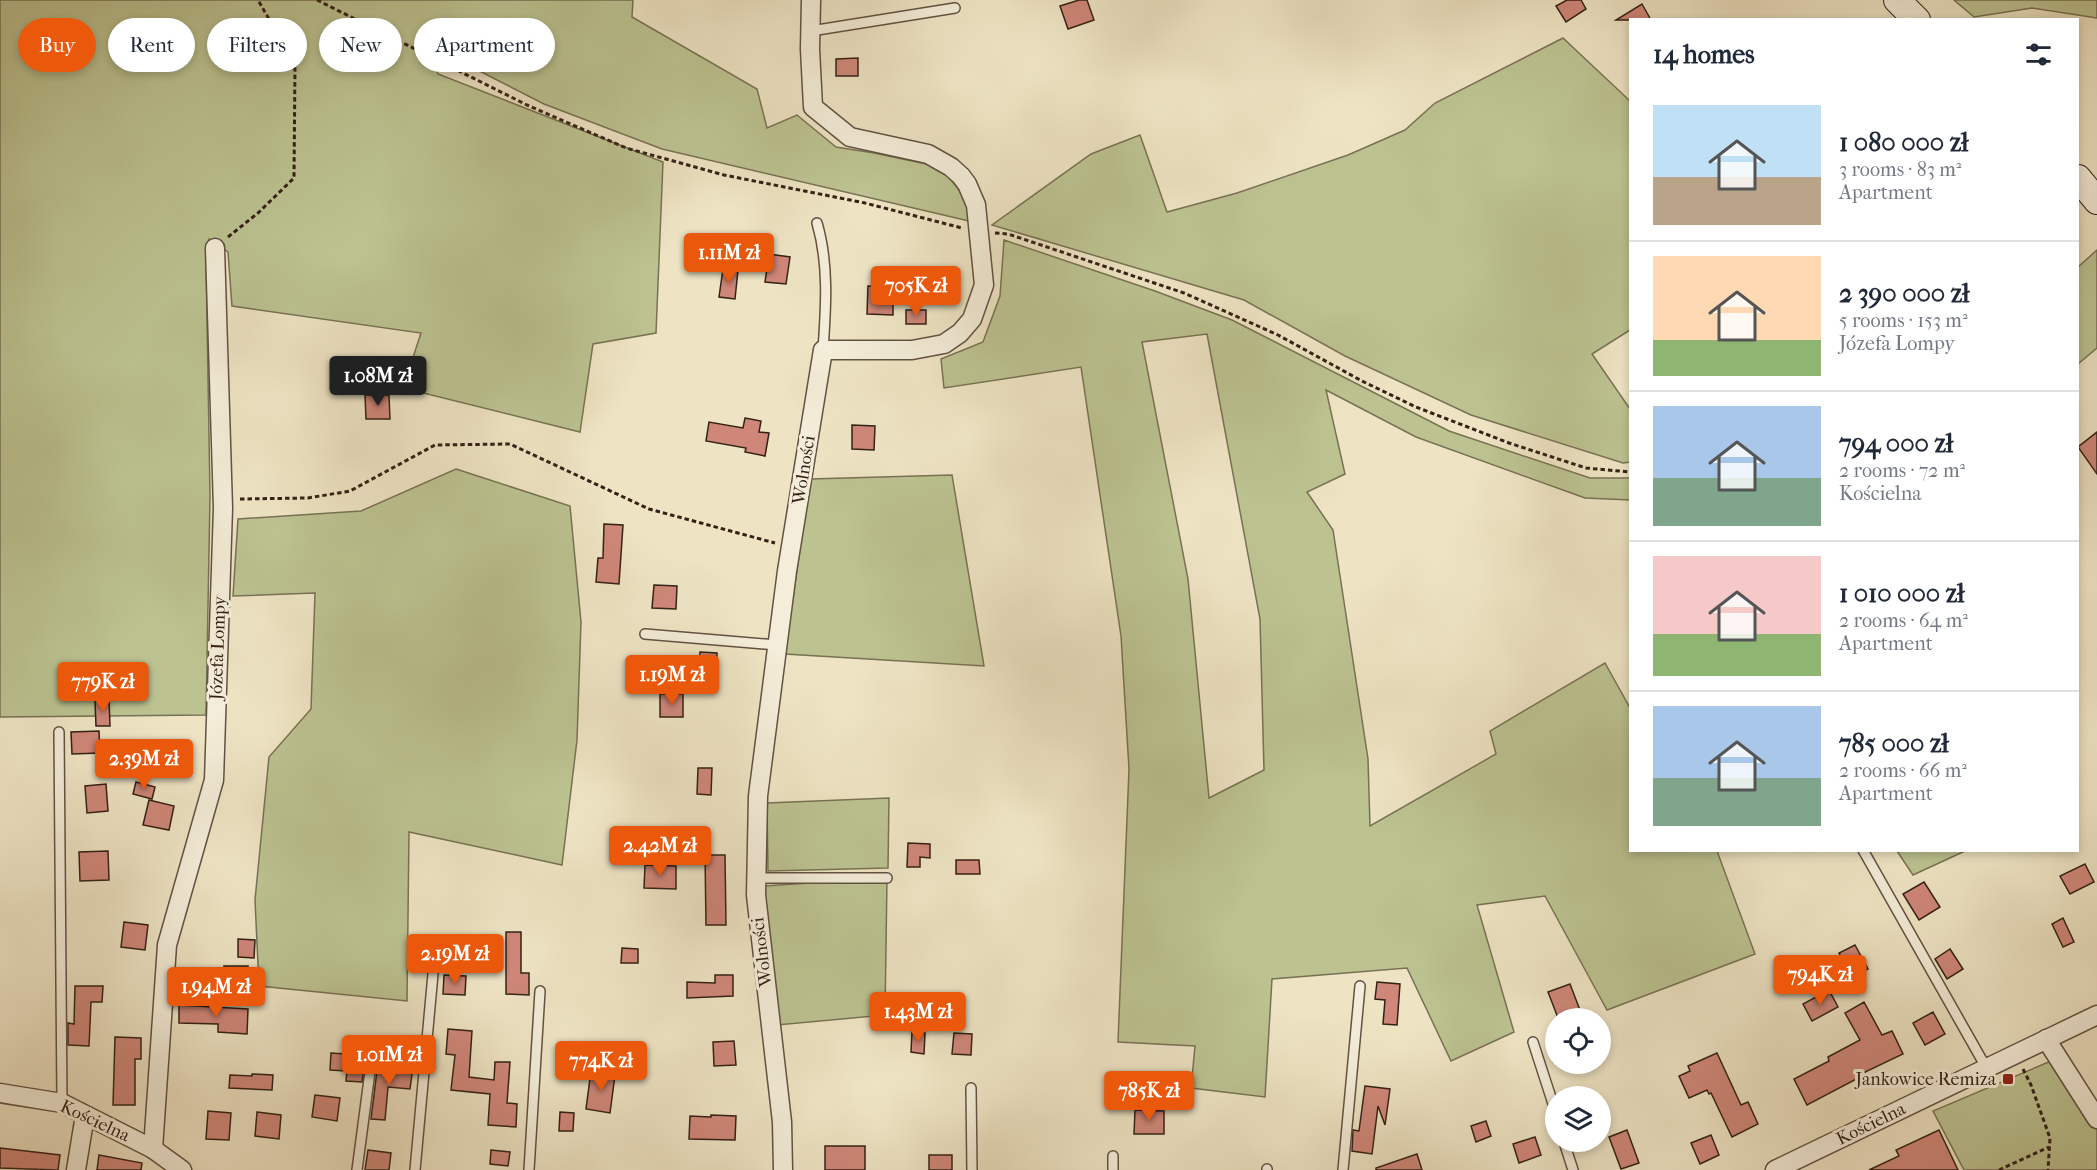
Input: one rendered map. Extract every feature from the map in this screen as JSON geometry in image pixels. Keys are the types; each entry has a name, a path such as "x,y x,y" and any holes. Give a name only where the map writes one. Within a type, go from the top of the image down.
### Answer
{"main road":[{"path":"1897,0 1915,18"},
{"path":"2079,179 2097,201"}],"street":[{"path":"811,0 813,107 850,137 928,154 951,167 968,184 979,217 984,285 972,319 960,333 944,344 912,350 823,350"},
{"name":"Józefa Lompy","path":"153,1149 166,945 214,780 222,499 215,248"},
{"name":"Wolności","path":"783,1170 782,1122 756,895 758,796 791,548 823,350"},
{"name":"Kościelna","path":"1775,1170 2097,1015"},
{"path":"2046,1040 2097,1119"},
{"name":"Kościelna","path":"0,1093 62,1103 153,1149 180,1169"},
{"path":"76,1170 85,1115"}],"lane":[{"path":"810,31 955,8"},
{"path":"816,223 823,245 826,280 823,350"},
{"path":"645,634 777,645"},
{"path":"59,732 62,1103"},
{"path":"1864,852 1987,1069"},
{"path":"756,878 887,878"},
{"path":"415,1170 434,963"},
{"path":"1343,1170 1360,986"},
{"path":"529,1170 540,991"},
{"path":"1533,1042 1547,1086"},
{"path":"357,1170 372,1064"},
{"path":"971,1089 972,1170"},
{"path":"1567,1152 1573,1170"},
{"path":"1113,1156 1113,1170"}],"path":[{"path":"215,248 258,213 294,178 295,64 258,0"},
{"path":"222,499 308,498 350,491 435,445 510,444 649,509 791,548"},
{"path":"2022,1067 2050,1138 2049,1170"},
{"path":"2000,1170 2049,1147"}],"green space":[{"path":"0,0 633,0 632,17 757,89 767,128 797,115 836,147 941,167 966,199 969,221 662,149 544,104 482,72 555,72 555,18 414,18 414,72 437,72 663,162 656,333 593,344 580,432 403,388 421,333 232,306 228,252 209,239 206,258 210,496 206,715 0,717"},
{"path":"1954,0 2097,0 2097,18 2032,8 1974,17"},
{"path":"1563,38 1629,100 1629,331 1592,354 1629,408 1629,462 1623,463 1471,415 1345,356 1244,300 992,225 1091,154 1140,135 1167,212 1237,193 1348,155 1405,130 1435,103"},
{"path":"1004,240 1155,291 1232,320 1449,431 1590,478 1629,478 1629,500 1585,498 1416,437 1326,390 1345,474 1307,492 1333,530 1368,759 1370,826 1496,754 1490,731 1605,663 1629,706 1629,852 1717,852 1755,954 1611,1008 1606,1008 1545,896 1477,905 1514,1032 1451,1061 1407,968 1272,979 1265,1097 1191,1088 1195,1046 1118,1042 1129,769 1121,636 1081,367 944,388 941,359 983,342 1000,296","holes":["1207,334 1260,619 1264,770 1209,798 1188,579 1142,342"]},
{"path":"2097,250 2097,348 2079,363 2079,266"},
{"path":"456,469 570,506 581,622 577,740 562,865 409,832 407,1001 259,986 255,900 269,757 311,709 315,593 233,596 238,519 361,511"},
{"path":"952,475 984,666 785,654 810,479"},
{"path":"889,798 888,868 768,871 767,803"},
{"path":"1898,852 1963,852 1913,875"},
{"path":"887,878 885,1015 777,1025 764,886"},
{"path":"2051,1061 2097,1129 2097,1170 1964,1170 1933,1111"}],"building":[{"path":"1087,0 1094,20 1068,29 1060,6"},
{"path":"1567,0 1581,0 1586,9 1566,22 1556,6"},
{"path":"1642,4 1650,18 1629,18 1629,20 1616,20"},
{"path":"858,58 858,76 836,76 836,59"},
{"path":"769,254 790,257 786,284 765,282"},
{"path":"723,269 738,270 735,299 719,297"},
{"path":"868,286 893,287 893,315 867,314"},
{"path":"906,310 926,310 926,324 906,324"},
{"path":"365,395 389,395 390,419 366,419"},
{"path":"745,418 761,421 759,432 769,433 765,456 745,452 746,448 706,441 709,422 743,428"},
{"path":"852,425 875,426 874,450 852,449"},
{"path":"2097,432 2097,474 2079,448"},
{"path":"604,524 623,525 619,584 596,582 598,558 603,558"},
{"path":"654,585 677,586 676,609 652,608"},
{"path":"700,652 717,653 716,669 699,668"},
{"path":"660,694 683,694 683,717 660,717"},
{"path":"109,700 110,726 96,726 95,701"},
{"path":"99,731 100,753 72,754 71,732"},
{"path":"698,768 712,768 711,795 697,794"},
{"path":"136,782 155,787 152,799 133,794"},
{"path":"106,784 108,811 87,813 85,786"},
{"path":"149,800 174,806 169,830 143,825"},
{"path":"908,843 930,844 930,858 920,857 920,867 907,867"},
{"path":"108,851 109,880 80,881 79,852"},
{"path":"705,855 725,855 726,925 706,925"},
{"path":"956,860 979,860 980,874 956,874"},
{"path":"2085,864 2094,882 2070,894 2060,876"},
{"path":"645,865 676,866 676,889 644,888"},
{"path":"1924,882 1940,907 1919,920 1903,894"},
{"path":"2063,918 2074,942 2063,947 2052,924"},
{"path":"124,922 148,925 145,950 121,947"},
{"path":"506,932 521,932 521,973 529,973 529,995 506,994"},
{"path":"238,939 255,940 254,958 238,957"},
{"path":"1855,945 1868,969 1852,977 1839,953"},
{"path":"622,948 638,949 638,963 621,963"},
{"path":"1950,949 1963,969 1947,979 1935,959"},
{"path":"224,966 248,966 248,983 224,982"},
{"path":"444,975 466,976 465,995 443,994"},
{"path":"715,975 733,975 733,996 687,998 687,982 715,983"},
{"path":"1377,982 1400,984 1397,1025 1383,1024 1385,1000 1375,999"},
{"path":"1570,984 1579,1008 1554,1008 1548,992"},
{"path":"75,986 103,986 102,1002 91,1002 89,1046 68,1045 68,1023 74,1024"},
{"path":"1829,990 1838,1007 1812,1021 1803,1004"},
{"path":"1864,1002 1882,1035 1892,1031 1903,1054 1865,1072 1866,1074 1807,1105 1794,1079 1829,1061 1828,1057 1860,1040 1845,1013"},
{"path":"179,1005 248,1009 247,1034 218,1032 218,1024 179,1023"},
{"path":"1933,1012 1945,1034 1925,1045 1913,1023"},
{"path":"448,1029 472,1031 469,1077 494,1080 495,1062 510,1062 507,1103 517,1104 516,1127 488,1125 490,1094 451,1090 455,1055 446,1054"},
{"path":"912,1032 925,1033 924,1054 911,1052"},
{"path":"954,1033 972,1034 971,1055 952,1054"},
{"path":"115,1037 141,1038 141,1059 135,1059 135,1105 113,1105"},
{"path":"734,1041 736,1065 714,1066 713,1042"},
{"path":"331,1053 358,1055 357,1061 365,1061 362,1082 346,1081 347,1071 330,1070"},
{"path":"1717,1053 1741,1105 1748,1102 1758,1124 1732,1137 1711,1093 1709,1094 1707,1090 1689,1098 1679,1076 1690,1071 1688,1066"},
{"path":"378,1063 413,1067 410,1089 388,1087 385,1120 371,1119"},
{"path":"591,1071 615,1075 610,1113 586,1109"},
{"path":"252,1074 273,1075 272,1090 229,1088 230,1075 252,1076"},
{"path":"1365,1086 1390,1089 1385,1125 1378,1106 1372,1154 1352,1151 1353,1130 1359,1131"},
{"path":"315,1095 340,1098 337,1121 312,1117"},
{"path":"1135,1110 1164,1111 1164,1134 1134,1134"},
{"path":"208,1111 231,1113 229,1140 206,1139"},
{"path":"257,1112 281,1115 279,1139 255,1136"},
{"path":"560,1112 574,1113 573,1131 559,1131"},
{"path":"711,1115 736,1116 735,1140 689,1139 690,1116 711,1117"},
{"path":"1486,1121 1491,1136 1476,1142 1471,1126"},
{"path":"1627,1130 1639,1163 1621,1169 1611,1136"},
{"path":"1939,1130 1958,1170 1869,1170 1899,1156 1896,1150"},
{"path":"1711,1135 1719,1155 1700,1164 1691,1143"},
{"path":"1535,1137 1541,1155 1519,1163 1513,1144"},
{"path":"825,1146 865,1146 865,1170 825,1170"},
{"path":"0,1148 60,1155 58,1170 0,1168"},
{"path":"368,1150 391,1153 389,1170 365,1170"},
{"path":"491,1150 510,1152 508,1166 490,1164"},
{"path":"1417,1154 1422,1170 1376,1170 1376,1168"},
{"path":"99,1155 142,1163 141,1170 97,1170"},
{"path":"929,1155 952,1155 952,1170 929,1170"}],"place":[{"name":"Jankowice Remiza","path":"2008,1079"}]}
